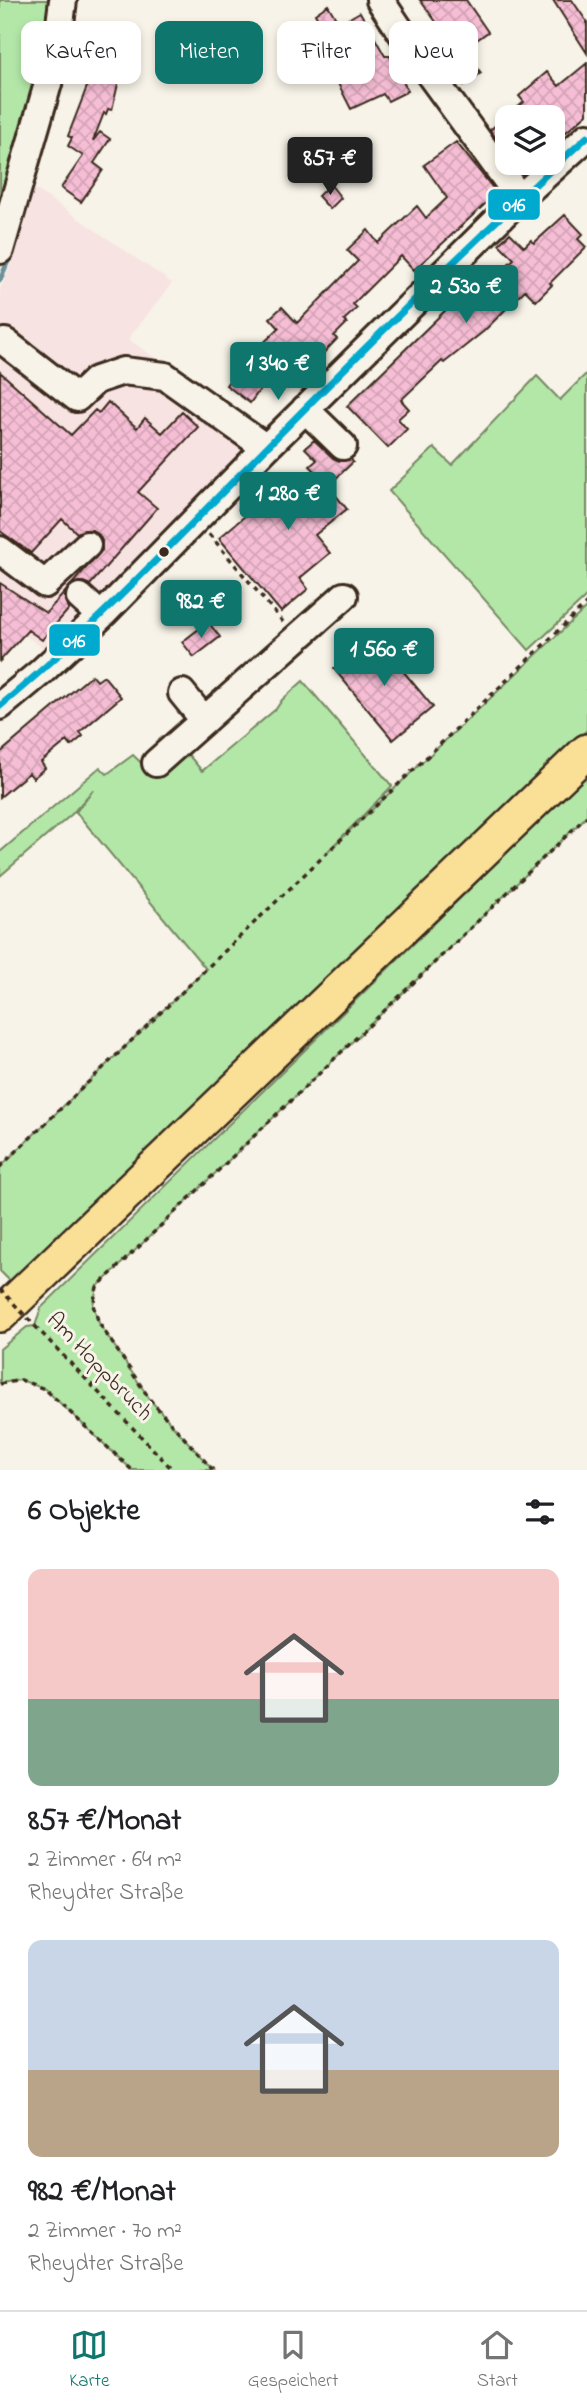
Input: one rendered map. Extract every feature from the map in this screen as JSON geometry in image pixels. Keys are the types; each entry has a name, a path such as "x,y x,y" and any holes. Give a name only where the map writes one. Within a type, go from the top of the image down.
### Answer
{"main road":[{"path":"0,1315 587,751"}],"street":[{"path":"0,250 54,67 63,0"},
{"path":"380,0 428,72 520,198"},
{"path":"0,706 41,673 102,616 266,447 587,136"},
{"path":"5,342 77,398 96,380 123,371 165,376 266,447"},
{"path":"305,409 343,446"},
{"path":"68,586 87,545"},
{"path":"0,550 45,584 68,586 102,616"},
{"path":"156,763 344,596"},
{"path":"182,693 204,720"}],"path":[{"path":"196,519 297,639"},
{"path":"0,1167 587,603"},
{"path":"213,1470 151,1401 99,1323 93,1305 97,1287 587,816"},
{"name":"Am Hoppbruch","path":"0,1289 173,1470"},
{"path":"0,1384 21,1380 40,1386 132,1470"}],"shaded area":[{"path":"34,188 172,283 128,339 260,432 46,650 0,618 0,289 15,255"}],"green space":[{"path":"0,0 56,0 51,21 21,21 21,84 36,84 0,232"},
{"path":"587,373 587,596 529,650 389,491 434,448 452,465 537,376 560,400"},
{"path":"587,607 587,730 13,1284 0,1271 0,1167 206,969 76,812 93,790 72,814 0,876 0,852 100,767 107,774 133,755 156,777 186,752 202,771 276,709 303,681 392,786 328,851"},
{"path":"587,774 587,816 97,1287 93,1305 99,1323 151,1401 213,1470 132,1470 45,1389 21,1380 0,1383 0,1349 27,1327 35,1326 41,1308"}],"building":[{"path":"420,0 466,0 488,32 478,39 478,21 435,21"},
{"path":"553,0 572,0 587,22 587,53"},
{"path":"328,5 337,21 319,21 315,14"},
{"path":"360,12 365,21 344,21"},
{"path":"375,38 385,56 389,56 389,84 404,84 408,91 388,101 383,94 351,109 338,84 375,84"},
{"path":"587,63 587,114 565,133 565,105 520,105 524,102 519,96 547,72 559,86"},
{"path":"88,84 118,84 112,110 108,109 106,114 104,113 93,141 100,132 110,139 94,163 103,170 81,202 61,188 83,156 68,146 72,138 68,136"},
{"path":"456,142 497,193 414,270 401,256 353,304 357,308 344,320 347,323 334,336 337,339 298,381 280,363 250,403 226,385 249,355 279,328 270,318 282,307 297,323 358,261 347,250 368,230 378,243 417,206 426,218 447,198 424,165"},
{"path":"330,184 341,198 330,209 318,196"},
{"path":"565,215 583,234 578,239 586,247 536,301 525,290 484,331 444,363 442,361 401,400 409,409 398,419 407,429 388,448 347,406 454,302 459,307 514,259 499,244 510,233 524,247 531,240 534,243"},
{"path":"0,372 71,435 95,410 99,413 108,402 137,428 145,418 162,433 182,412 198,427 138,492 157,508 90,585 83,582 71,585 102,550 99,535 92,530 77,533 62,519 31,553 0,531"},
{"path":"314,440 333,458 340,461 351,459 353,462 328,486 347,509 315,535 330,553 300,578 308,589 281,612 219,538 245,516 239,509 251,498 255,502 265,494 269,499 279,492 287,502 319,475 310,466 317,460 305,448"},
{"path":"0,583 46,613 67,590 65,601 69,609 42,640 28,630 0,661"},
{"path":"208,622 220,637 194,657 182,642"},
{"path":"374,636 433,707 393,740 334,669"},
{"path":"92,675 97,681 104,676 121,697 80,732 83,736 71,746 67,741 41,762 45,768 33,778 29,773 0,797 0,753"}],"waterway":[{"path":"0,280 11,254"}],"transit line":[{"name":"016","path":"0,706 102,614 382,331 587,137"}]}
